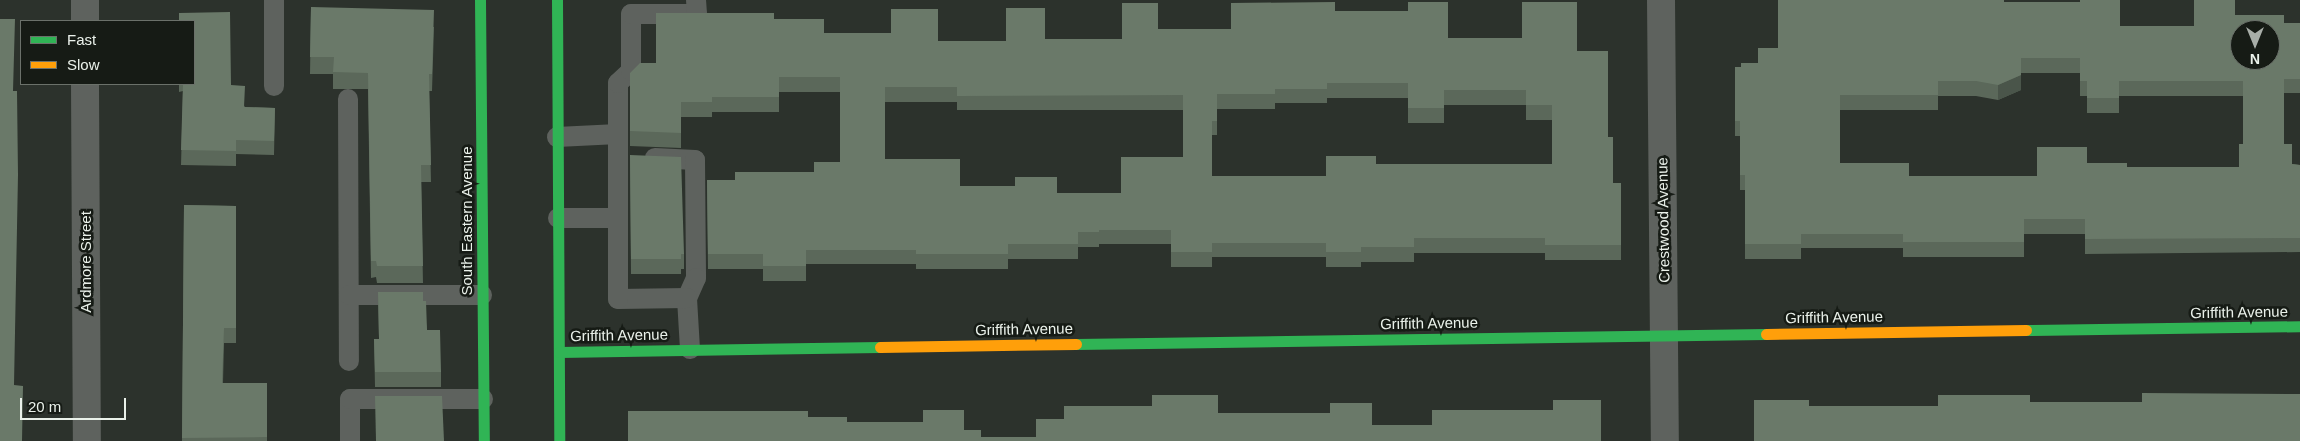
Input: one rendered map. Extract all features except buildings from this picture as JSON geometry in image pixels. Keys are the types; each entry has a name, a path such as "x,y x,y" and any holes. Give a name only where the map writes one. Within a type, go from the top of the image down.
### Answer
{"street":[{"path":"85,0 85,20"},
{"name":"South Eastern Avenue","path":"480,0 484,441"},
{"path":"557,0 559,441"},
{"name":"Crestwood Avenue","path":"1661,0 1665,441"},
{"name":"Ardmore Street","path":"85,85 87,441"},
{"name":"Griffith Avenue","path":"559,352 2300,326"}],"lane":[{"path":"274,0 274,86"},
{"path":"688,298 618,300 618,83 631,71 631,14 697,14 696,0"},
{"path":"348,99 349,361"},
{"path":"557,136 618,134"},
{"path":"618,157 695,160 696,278 688,298 690,349"},
{"path":"558,218 618,218"},
{"path":"349,295 482,295"},
{"path":"350,441 350,399 483,399"}],"traffic: fast":[{"path":"480,0 484,441"},
{"path":"557,0 559,441"},
{"path":"2026,330 2300,326"},
{"path":"1076,344 1766,334"},
{"path":"559,352 880,347"}],"traffic: slow":[{"path":"1766,334 2026,330"},
{"path":"880,347 1076,344"}]}
